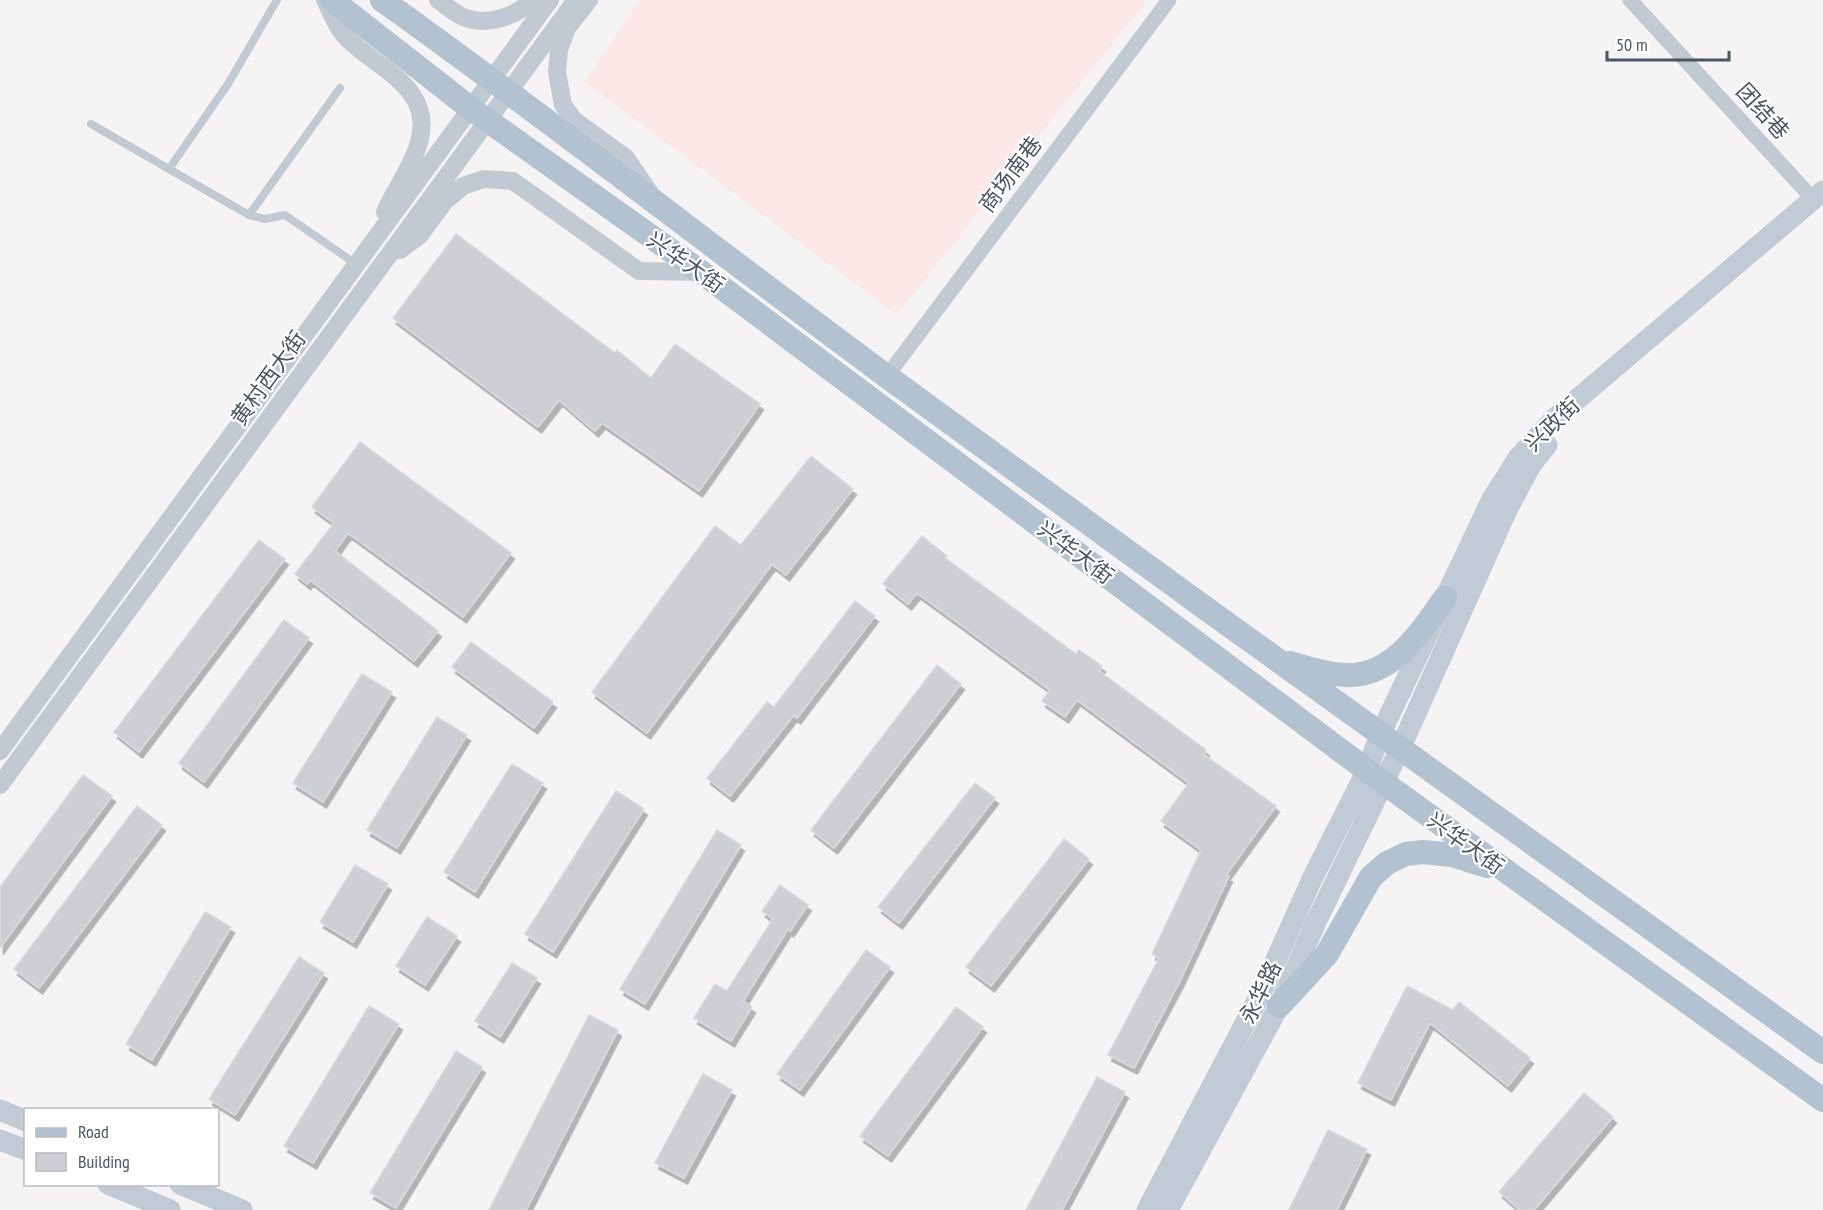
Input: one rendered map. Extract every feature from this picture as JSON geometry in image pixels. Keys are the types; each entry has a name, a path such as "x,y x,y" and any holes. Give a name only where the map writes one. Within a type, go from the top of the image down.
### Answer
{"main road":[{"name":"兴华大街","path":"332,0 479,115 701,272 1526,887 1823,1100"},
{"name":"兴华大街","path":"382,0 501,84 657,205 886,376 1380,735 1823,1052"},
{"name":"兴政街","path":"1376,776 1380,735 1492,499 1518,458 1555,418 1820,198"},
{"name":"兴政街","path":"1376,776 1400,749 1507,510 1531,465 1562,426 1820,198"},
{"path":"1277,659 1320,671 1345,675 1367,671 1393,660 1418,636 1446,597"},
{"name":"永华路","path":"1168,1210 1279,1006 1376,776"},
{"name":"永华路","path":"1147,1210 1261,993 1312,879 1376,776"},
{"path":"1279,1006 1327,954 1371,877 1387,863 1406,854 1423,852 1452,855 1492,868 1526,887"},
{"path":"0,1110 24,1119"},
{"path":"0,1140 24,1149"},
{"path":"110,1186 170,1210"},
{"path":"182,1186 242,1210"}],"street":[{"path":"325,0 343,36 402,83 414,96 420,110 419,144 409,170 395,189 374,239"},
{"path":"438,0 466,18 492,20 520,11 532,0"},
{"name":"黄村西大街","path":"0,785 382,264 501,84 550,0"},
{"name":"黄村西大街","path":"501,84 576,0"},
{"path":"589,0 567,28 559,50 557,72 563,105 574,120 626,158 657,205"},
{"name":"商场南巷","path":"886,376 1169,0"},
{"name":"团结巷","path":"1630,0 1820,198"},
{"name":"黄村西大街","path":"0,751 374,239 479,115"},
{"path":"382,264 420,235 445,201 463,186 484,179 513,181 639,271 701,272"}],"lane":[{"path":"169,169 228,84 277,0"},
{"path":"249,215 340,88"},
{"path":"91,124 249,215 265,219 285,215 356,264"}],"shaded area":[{"path":"640,0 1147,0 897,315 584,82"}],"building":[{"path":"456,234 615,353 617,350 651,378 675,344 760,404 699,491 602,423 595,431 559,400 538,427 393,318"},
{"path":"360,442 511,553 463,617 348,533 335,551 438,631 414,661 310,580 307,584 295,574 334,523 312,507"},
{"path":"811,456 853,489 786,575 772,564 647,733 592,692 715,526 741,545"},
{"path":"922,536 947,556 945,558 1076,654 1079,650 1102,666 1099,671 1206,750 1203,754 1276,806 1226,875 1229,876 1181,979 1134,1068 1108,1055 1159,958 1152,954 1201,850 1161,821 1189,783 1077,700 1065,717 1042,701 1050,690 917,593 908,604 883,584"},
{"path":"259,540 285,559 139,752 114,732"},
{"path":"855,601 875,616 797,718 794,715 730,796 707,778 767,702 774,707"},
{"path":"284,620 309,638 204,782 179,763"},
{"path":"471,642 553,702 534,728 452,667"},
{"path":"937,665 961,684 834,848 811,830"},
{"path":"362,674 392,692 323,802 293,783"},
{"path":"437,717 467,735 397,848 367,830"},
{"path":"512,764 543,783 475,892 444,872"},
{"path":"83,775 112,796 0,948 0,887"},
{"path":"975,783 995,798 899,923 878,907"},
{"path":"616,791 644,809 553,952 525,934"},
{"path":"137,806 162,825 39,988 14,969"},
{"path":"717,830 741,845 645,1004 620,989"},
{"path":"1064,839 1089,859 991,986 966,967"},
{"path":"355,865 388,884 353,942 320,922"},
{"path":"780,885 808,905 790,931 788,929 743,1001 752,1007 731,1041 694,1018 715,984 727,991 773,919 762,911"},
{"path":"205,912 231,927 152,1060 126,1044"},
{"path":"427,917 457,936 425,985 396,966"},
{"path":"866,950 890,967 800,1090 777,1074"},
{"path":"299,957 324,973 235,1115 209,1099"},
{"path":"512,963 537,978 500,1037 475,1021"},
{"path":"1407,986 1453,1010 1459,1002 1530,1058 1508,1086 1430,1023 1391,1100 1358,1083"},
{"path":"369,1006 399,1024 313,1163 284,1146"},
{"path":"956,1007 983,1027 888,1156 860,1136"},
{"path":"589,1015 618,1030 526,1210 489,1210"},
{"path":"456,1051 482,1067 396,1208 370,1193"},
{"path":"703,1074 732,1090 684,1178 655,1163"},
{"path":"1097,1077 1125,1092 1062,1210 1026,1210"},
{"path":"1584,1093 1613,1117 1534,1210 1520,1210 1499,1192"},
{"path":"1328,1130 1367,1149 1337,1210 1289,1210"}]}
